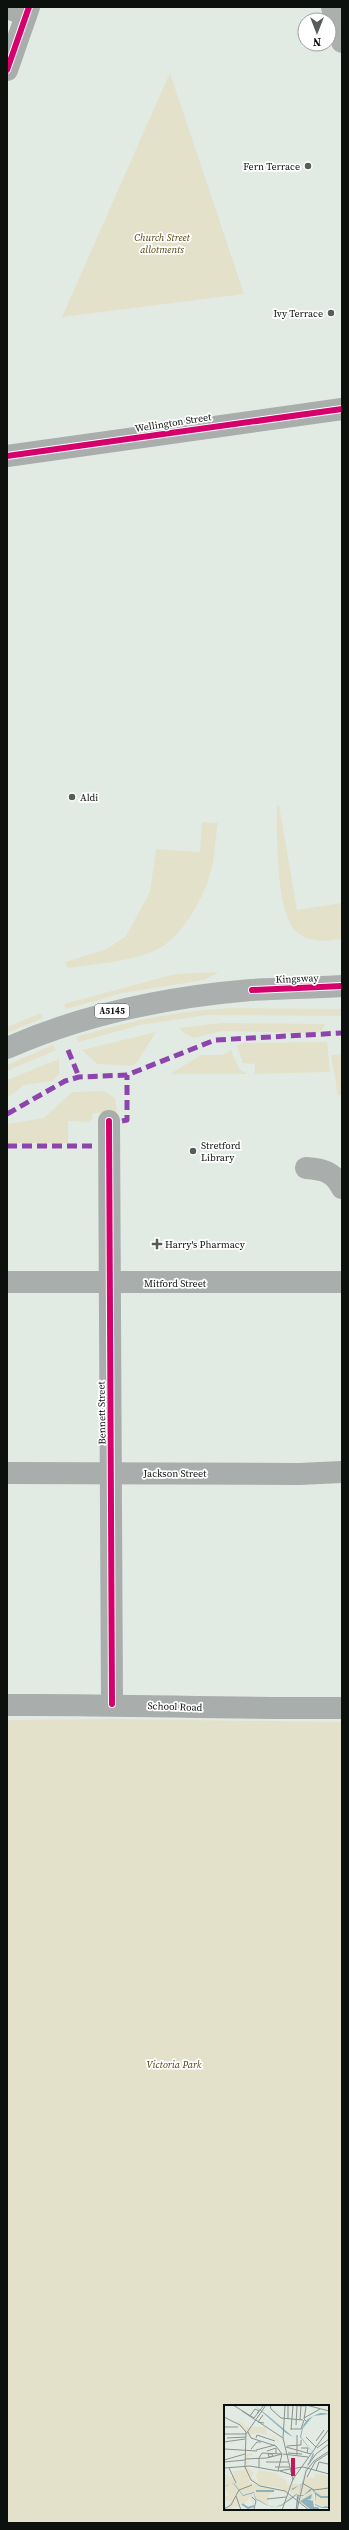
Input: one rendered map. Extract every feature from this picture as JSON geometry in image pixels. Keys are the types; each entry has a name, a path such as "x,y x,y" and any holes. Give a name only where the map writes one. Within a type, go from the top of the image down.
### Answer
{"main road":[{"path":"332,7 342,42"},
{"name":"Kingsway","path":"7,1048 60,1027 107,1012 221,993 342,986"}],"street":[{"path":"7,70 21,10"},
{"name":"Wellington Street","path":"7,456 342,409"},
{"name":"Bennett Street","path":"109,1121 112,1704"},
{"path":"306,1168 324,1169 337,1178 342,1188"},
{"name":"Mitford Street","path":"7,1282 342,1282"},
{"name":"Jackson Street","path":"7,1473 299,1474 342,1472"},
{"name":"School Road","path":"7,1705 112,1704 263,1708 342,1708"}],"green space":[{"name":"Church Street allotments","path":"170,73 244,294 62,317 161,93"},
{"path":"279,805 297,910 341,903 342,939 325,941 313,940 302,936 290,923 281,892 279,873 277,806"},
{"path":"202,822 218,823 212,868 207,884 197,905 191,916 177,934 160,948 139,956 68,968 65,962 107,949 126,936 150,892 156,849 200,852"},
{"path":"219,972 204,980 123,993 66,1009 64,1004 175,974"},
{"path":"234,1008 342,1009 342,1016 207,1015 140,1025 79,1042 76,1037 154,1017 194,1011"},
{"path":"41,1013 43,1018 7,1033 7,1027"},
{"path":"222,1023 325,1024 322,1030 315,1033 221,1031 194,1038 182,1032 179,1028"},
{"path":"156,1032 137,1062 131,1066 97,1064 82,1050"},
{"path":"327,1042 330,1072 255,1074 255,1064 243,1063 237,1046 242,1043"},
{"path":"53,1045 56,1050 7,1071 7,1065"},
{"path":"231,1050 239,1069 247,1074 170,1074 201,1055 222,1055"},
{"path":"342,1054 342,1095 338,1095 331,1055"},
{"path":"59,1059 59,1074 52,1081 24,1085 7,1098 7,1080"},
{"path":"104,1091 115,1098 117,1113 93,1113 92,1119 89,1122 68,1121 68,1143 7,1143 7,1124 44,1118 72,1092"},
{"name":"Victoria Park","path":"112,1719 342,1722 342,2523 7,2523 7,1720"}],"marked path":[{"path":"7,1114 65,1081 79,1077 127,1075 215,1040 342,1033"},
{"path":"68,1050 79,1077"},
{"path":"122,1121 127,1120 127,1075"},
{"path":"7,1146 96,1146"}],"cycle path":[{"path":"7,70 29,7"},
{"path":"7,456 342,409"},
{"path":"252,990 342,986"},
{"path":"109,1121 112,1704"}],"place":[{"name":"Fern Terrace","path":"308,166"},
{"name":"Ivy Terrace","path":"331,313"},
{"name":"Aldi","path":"72,797"},
{"name":"Stretford Library","path":"193,1151"},
{"name":"Harry's Pharmacy","path":"157,1244"}]}
